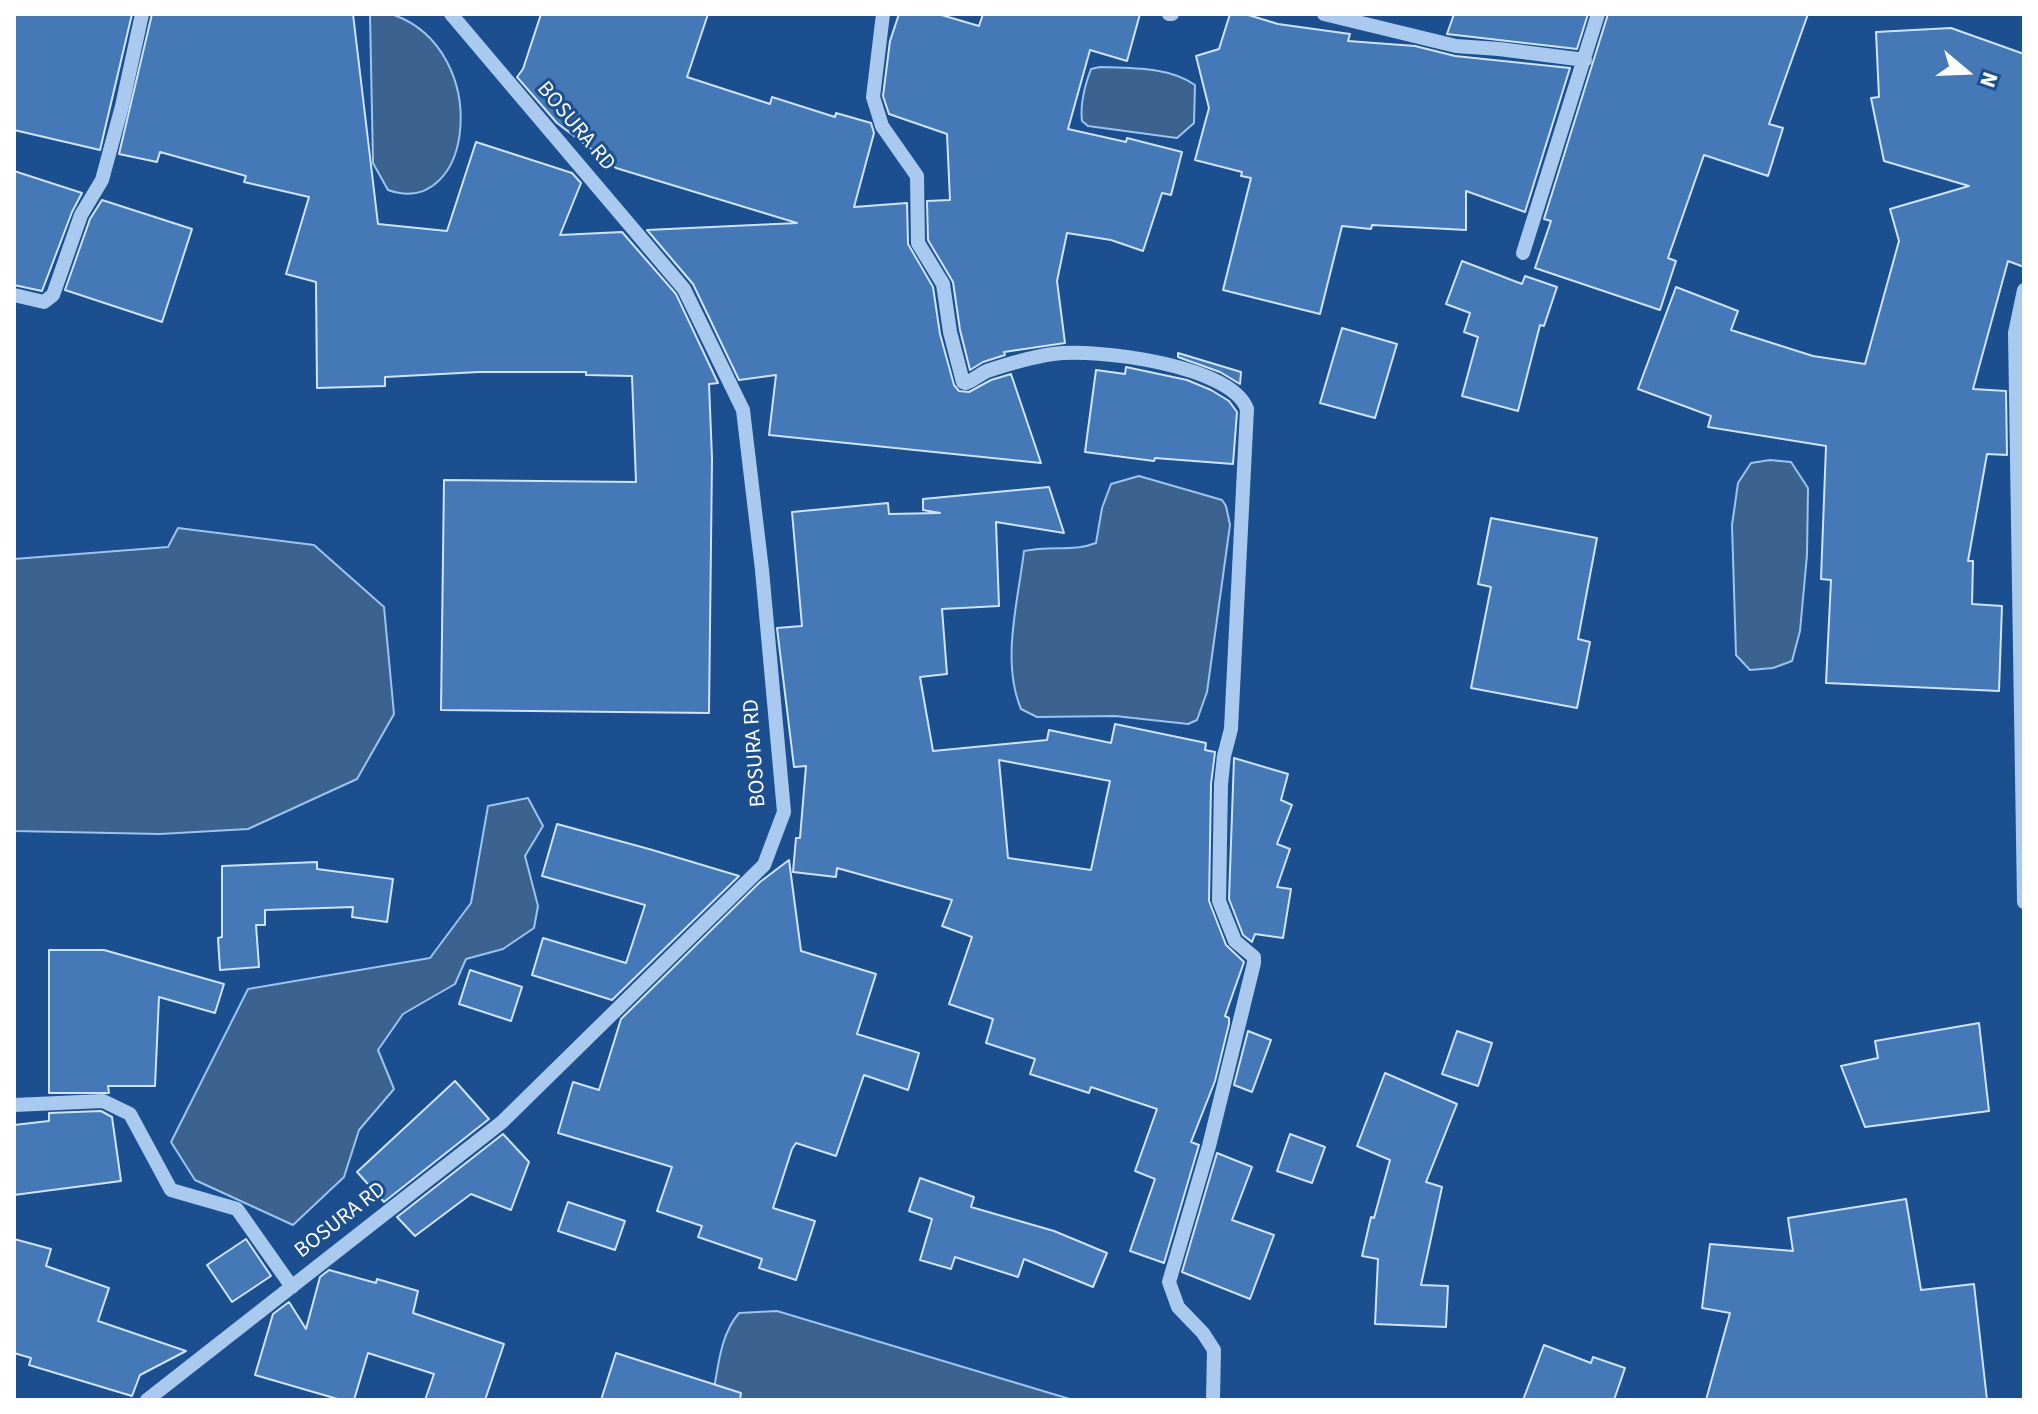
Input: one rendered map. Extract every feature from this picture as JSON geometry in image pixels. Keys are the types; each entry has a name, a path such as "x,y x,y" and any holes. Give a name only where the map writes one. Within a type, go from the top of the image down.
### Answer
{"street":[{"path":"14,295 44,302 53,295 81,215 102,180 142,14"},
{"name":"BOSURA RD","path":"147,1400 502,1122 764,865 784,812 762,570 743,410 684,289 451,14"},
{"path":"883,14 873,97 882,126 917,176 918,243 943,284 950,332 963,382 998,368 1055,354 1124,356 1176,366 1225,384 1243,398 1247,409 1231,729 1221,784 1219,901 1235,941 1254,957 1254,963 1209,1146 1169,1282 1178,1307 1203,1333 1214,1350 1213,1400"},
{"path":"1324,14 1456,46 1585,60"},
{"path":"1523,253 1598,14"},
{"path":"2024,290 2015,333 2024,902"},
{"path":"14,1105 103,1101 130,1114 171,1190 237,1209 292,1287"}],"water":[{"path":"370,14 394,15 426,34 447,62 458,94 460,127 454,157 439,180 417,193 388,190 373,163"},
{"path":"1137,68 1185,79 1195,85 1194,123 1177,138 1088,126 1082,121 1084,95 1091,69"},
{"path":"1770,460 1791,462 1808,488 1807,555 1800,631 1792,661 1773,668 1750,670 1736,655 1732,525 1738,483 1751,463"},
{"path":"1139,476 1222,500 1226,506 1230,525 1207,692 1197,720 1188,724 1115,716 1037,717 1021,709 1012,671 1013,631 1024,551 1096,543 1102,508 1111,484"},
{"path":"178,528 314,545 384,607 394,714 357,779 248,829 160,834 14,831 14,559 168,547"},
{"path":"528,798 543,826 525,856 538,906 534,928 503,949 466,959 455,984 403,1014 378,1050 394,1089 359,1130 344,1177 293,1225 195,1180 171,1142 248,989 430,958 471,903 488,806"},
{"path":"777,1311 1073,1400 712,1400 723,1343 732,1322 739,1313"}],"building":[{"path":"14,14 132,14 100,150 14,130"},
{"path":"152,14 353,14 378,224 447,231 476,142 572,173 581,183 560,235 622,232 676,294 718,383 709,384 712,458 709,713 441,710 444,480 636,482 632,376 586,375 586,372 479,372 385,377 385,386 317,388 316,282 286,274 309,197 244,182 246,176 160,152 157,162 119,154"},
{"path":"541,14 708,14 687,77 770,104 772,97 835,117 836,113 871,123 874,133 854,207 907,203 908,244 933,287 940,334 954,385 959,391 969,392 1011,374 1041,463 769,435 776,375 739,380 693,284 647,230 797,223 616,168 557,123 517,77 523,69"},
{"path":"899,14 938,14 979,26 983,14 1140,14 1127,61 1090,50 1068,129 1126,142 1127,138 1182,152 1171,195 1162,193 1143,251 1111,240 1067,233 1057,281 1065,343 1004,352 1005,355 970,370 953,282 928,240 927,201 950,200 947,134 889,114 883,96 890,41"},
{"path":"1230,14 1245,14 1278,24 1350,34 1348,41 1415,46 1455,56 1570,68 1525,212 1466,191 1466,230 1342,226 1320,314 1223,290 1251,178 1241,176 1242,172 1195,160 1209,108 1196,56 1219,49"},
{"path":"1454,14 1588,14 1577,49 1447,34"},
{"path":"1608,14 1808,14 1769,124 1783,128 1768,176 1704,155 1668,258 1676,261 1660,310 1535,268 1551,221 1544,219"},
{"path":"1951,28 2024,54 2024,267 2008,261 1973,389 2006,391 2007,455 1987,454 1968,561 1973,561 1972,604 2002,606 1999,691 1826,683 1831,580 1821,579 1826,446 1708,427 1711,416 1638,389 1676,287 1738,311 1731,330 1813,356 1865,364 1899,241 1890,209 1969,186 1884,161 1871,98 1879,97 1876,32"},
{"path":"14,171 82,193 42,291 14,285"},
{"path":"102,200 192,229 162,322 65,290 90,219"},
{"path":"1462,261 1522,284 1525,276 1557,287 1544,326 1540,325 1518,411 1462,396 1478,337 1464,332 1470,313 1446,304"},
{"path":"1342,328 1397,344 1375,418 1320,403"},
{"path":"1178,353 1241,372 1240,384 1220,372 1178,357"},
{"path":"1126,367 1187,380 1229,401 1237,412 1233,464 1155,458 1154,461 1085,452 1096,370 1125,374"},
{"path":"1049,487 1064,533 996,522 999,606 942,609 947,674 920,677 933,751 1047,740 1049,730 1111,743 1115,724 1206,743 1205,750 1215,752 1211,784 1209,901 1226,945 1244,962 1225,1016 1229,1018 1229,1024 1215,1081 1191,1142 1199,1145 1164,1263 1130,1251 1155,1179 1135,1171 1157,1109 1091,1087 1089,1093 1030,1074 1035,1059 986,1043 993,1019 949,1004 972,937 942,926 952,900 837,868 836,877 793,872 796,838 800,838 806,766 794,767 777,628 802,626 792,512 888,503 889,514 940,513 923,510 923,499","holes":["999,760 1110,781 1091,870 1008,858"]},
{"path":"1491,518 1597,538 1578,639 1590,642 1577,708 1471,688 1491,587 1478,584"},
{"path":"1234,758 1288,774 1281,800 1292,805 1277,844 1290,849 1277,887 1291,889 1283,938 1255,934 1252,942 1243,935 1229,899"},
{"path":"557,824 739,876 612,1000 532,975 543,938 626,963 645,905 542,876"},
{"path":"789,860 801,951 876,974 857,1034 919,1053 908,1090 864,1075 836,1156 796,1143 792,1149 773,1208 815,1221 796,1280 759,1268 762,1259 698,1237 702,1226 657,1211 672,1167 558,1133 573,1082 599,1090 621,1019 760,882"},
{"path":"317,862 317,869 393,879 387,922 352,917 353,907 265,910 265,925 256,925 259,967 220,970 218,938 222,937 222,866"},
{"path":"49,950 104,950 224,984 215,1013 159,997 155,1086 108,1086 109,1093 49,1093"},
{"path":"470,970 522,987 511,1021 459,1004"},
{"path":"1979,1023 1989,1111 1865,1127 1841,1066 1878,1058 1875,1041"},
{"path":"1248,1031 1271,1040 1252,1092 1234,1085"},
{"path":"1457,1031 1492,1043 1478,1086 1442,1074"},
{"path":"1385,1073 1457,1104 1426,1182 1442,1187 1421,1285 1448,1286 1446,1327 1375,1324 1378,1259 1362,1256 1390,1160 1357,1146"},
{"path":"455,1081 489,1119 384,1202 357,1172"},
{"path":"101,1111 112,1117 121,1181 14,1195 14,1125 49,1121 49,1113"},
{"path":"503,1134 529,1162 511,1210 471,1194 415,1236 397,1217"},
{"path":"1290,1134 1325,1147 1312,1183 1277,1171"},
{"path":"1217,1153 1252,1167 1232,1220 1274,1235 1250,1299 1182,1272"},
{"path":"920,1178 974,1197 971,1207 1054,1231 1107,1253 1093,1287 1024,1259 1018,1277 955,1257 951,1269 920,1260 932,1219 909,1211"},
{"path":"1906,1199 1921,1290 1974,1284 1987,1400 1706,1400 1730,1313 1702,1308 1710,1244 1793,1251 1788,1218"},
{"path":"568,1202 625,1221 615,1250 558,1231"},
{"path":"14,1239 51,1249 46,1266 109,1288 98,1321 186,1351 140,1375 132,1396 29,1365 31,1358 14,1353"},
{"path":"246,1239 271,1276 232,1302 207,1265"},
{"path":"329,1270 418,1291 413,1313 504,1344 485,1400 425,1400 434,1374 368,1353 354,1400 341,1400 255,1375 273,1314 289,1302 306,1329 320,1277"},
{"path":"1544,1345 1591,1363 1593,1357 1625,1368 1614,1400 1523,1400"},
{"path":"616,1353 741,1393 740,1400 601,1400"}]}
